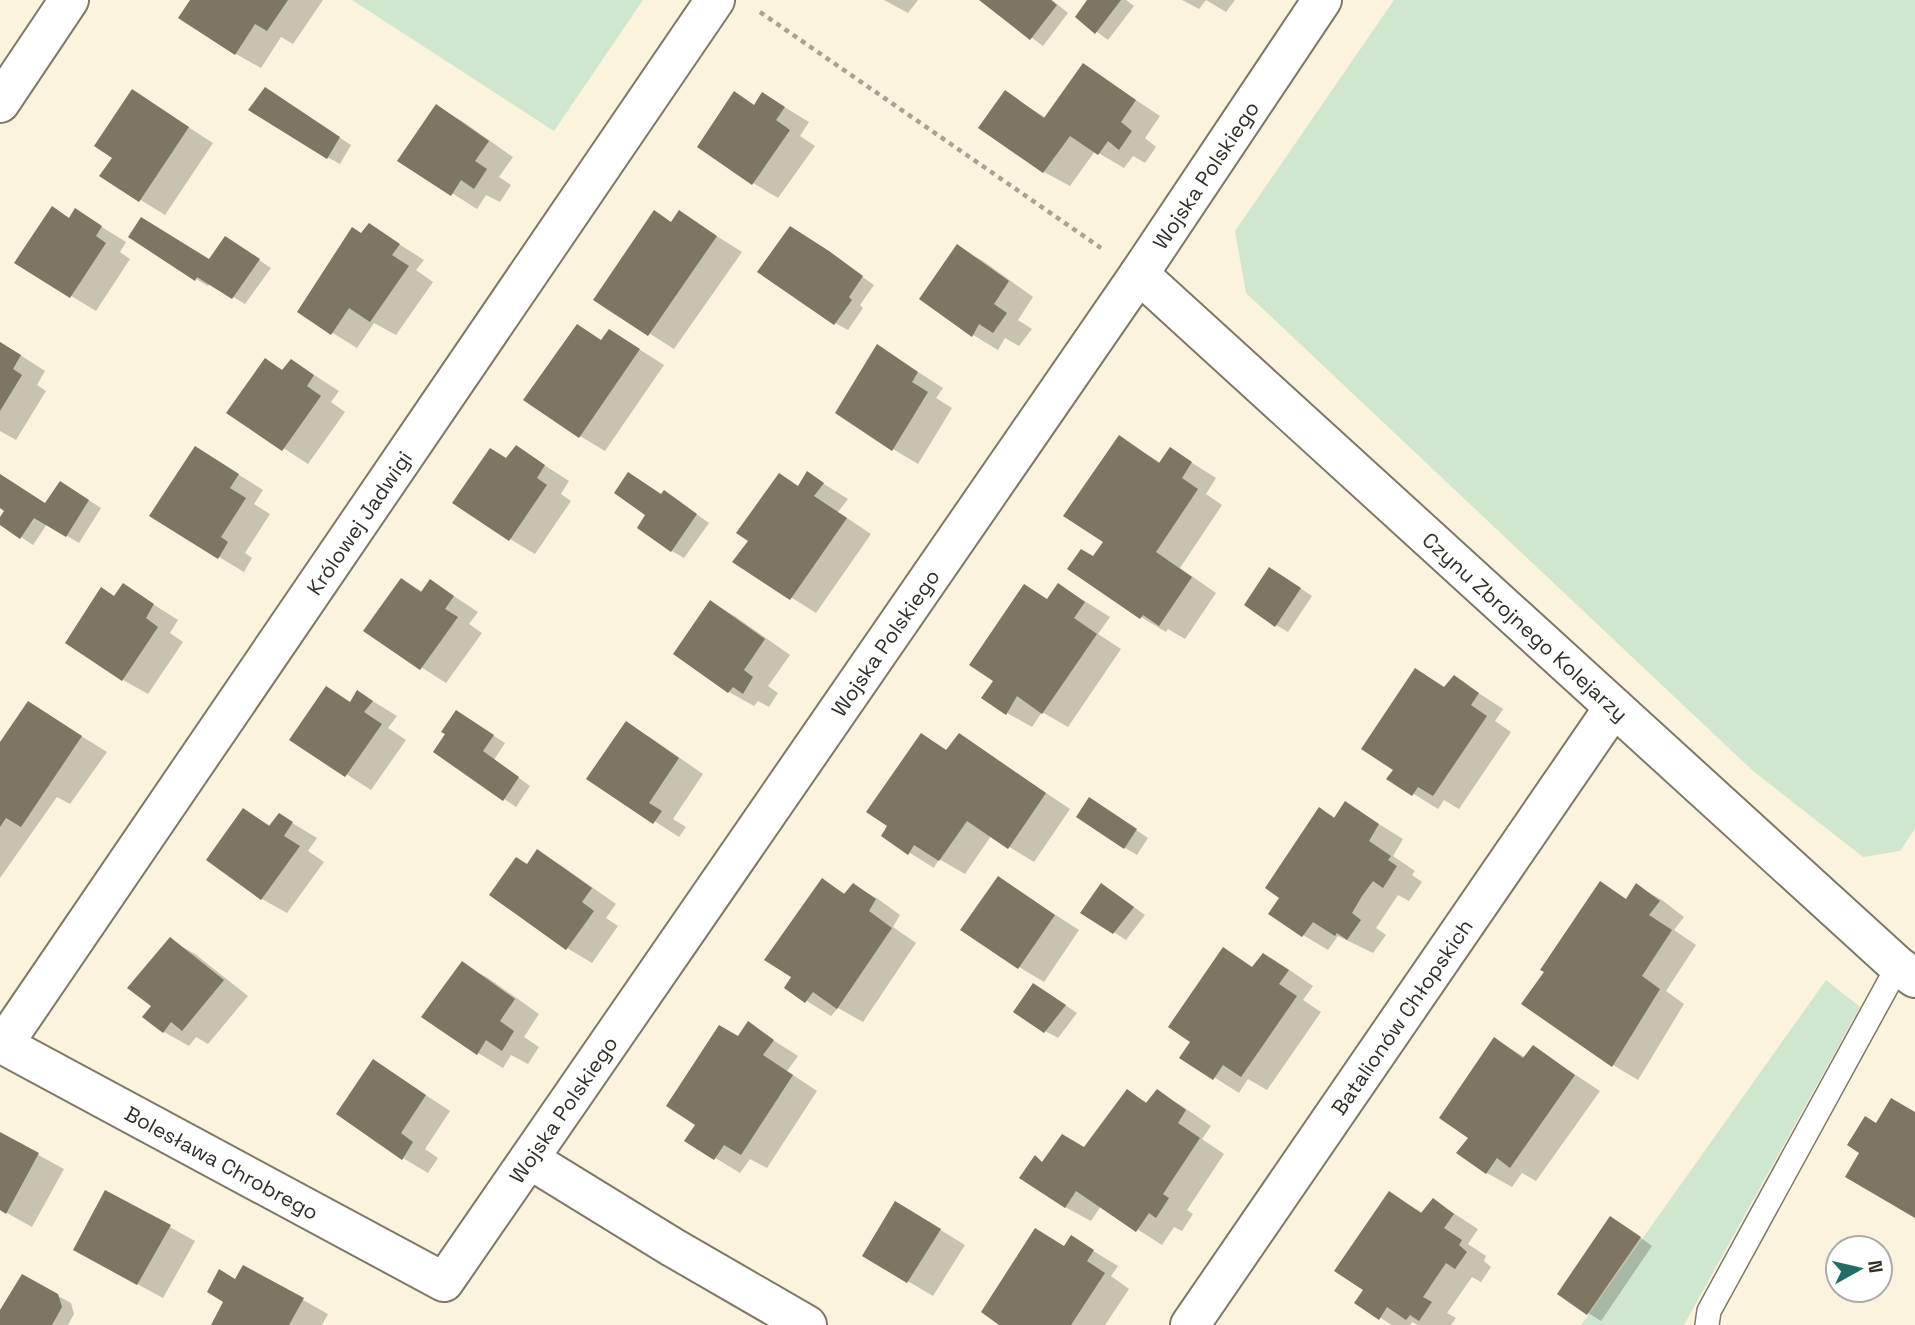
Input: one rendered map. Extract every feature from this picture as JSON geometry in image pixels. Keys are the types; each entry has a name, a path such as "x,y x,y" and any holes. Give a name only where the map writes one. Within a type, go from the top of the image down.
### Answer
{"street":[{"path":"0,103 69,0"},
{"name":"Królowej Jadwigi","path":"2,1044 715,0"},
{"name":"Wojska Polskiego","path":"444,1282 1139,274 1322,0"},
{"name":"Czynu Zbrojnego Kolejarzy","path":"1139,274 1614,708 1909,962"},
{"name":"Batalionów Chłopskich","path":"1190,1325 1614,708"},
{"name":"Bolesława Chrobrego","path":"2,1044 444,1282"},
{"path":"529,1159 672,1247 807,1325"}],"lane":[{"path":"1707,1325 1709,1311 1909,962"}],"path":[{"path":"753,8 1139,274"}],"green space":[{"path":"352,0 643,0 554,131"},
{"path":"1394,0 1915,0 1915,829 1900,851 1863,857 1752,770 1246,293 1235,231"},
{"path":"1826,980 1860,1007 1684,1325 1581,1325"}],"building":[{"path":"190,0 288,0 267,31 255,24 235,55 178,18"},
{"path":"979,0 1051,0 1057,5 1030,40"},
{"path":"1087,0 1121,0 1095,34 1075,17"},
{"path":"1083,63 1136,100 1121,122 1132,131 1119,150 1108,141 1098,155 1070,136 1043,173 978,128 1005,90 1044,118"},
{"path":"265,87 340,137 327,159 248,110"},
{"path":"132,89 189,127 139,202 99,176 112,158 94,146"},
{"path":"734,91 754,105 762,92 785,107 776,120 790,130 752,185 697,147"},
{"path":"436,104 489,141 475,161 487,169 474,189 461,180 451,196 397,161"},
{"path":"52,206 69,218 75,208 102,226 96,236 106,243 70,298 14,263"},
{"path":"654,210 671,222 679,210 717,236 648,336 593,300"},
{"path":"141,217 209,259 225,236 260,259 232,299 197,277 195,281 128,237"},
{"path":"369,223 400,244 392,255 409,266 370,322 349,308 331,335 297,312 352,227 361,233"},
{"path":"790,226 863,276 849,297 852,300 834,325 757,272"},
{"path":"957,244 1009,281 994,304 1007,313 993,333 979,324 972,337 919,299"},
{"path":"577,324 601,340 609,329 640,349 579,438 523,400"},
{"path":"0,342 21,355 13,369 22,375 0,411"},
{"path":"877,344 918,372 912,382 928,392 892,451 835,413"},
{"path":"265,358 282,370 291,359 314,375 307,386 321,396 282,451 226,413"},
{"path":"1119,435 1159,463 1170,447 1192,462 1182,478 1198,489 1156,552 1192,577 1159,626 1143,615 1140,619 1067,569 1081,549 1093,556 1103,542 1063,516"},
{"path":"516,445 545,465 537,478 547,485 509,541 452,503 490,448 506,458"},
{"path":"195,446 239,474 230,488 246,498 221,537 228,542 218,559 149,516"},
{"path":"807,471 824,483 814,496 847,518 790,600 732,562 748,541 736,533 779,473 798,486"},
{"path":"628,472 661,494 664,490 697,514 671,552 637,528 645,515 614,493"},
{"path":"0,474 45,503 60,481 89,500 66,537 34,518 20,539 0,525 0,517 4,511 0,508"},
{"path":"1269,567 1301,588 1275,627 1244,605"},
{"path":"401,578 421,592 430,579 454,596 445,609 458,617 420,670 363,631"},
{"path":"123,583 154,604 146,618 158,627 122,681 65,643 101,587 114,596"},
{"path":"1058,583 1085,602 1074,618 1097,634 1042,714 1017,696 1006,715 981,698 993,681 969,665 1024,584 1047,599"},
{"path":"710,600 765,639 744,670 753,677 743,694 733,687 728,693 673,654"},
{"path":"1415,668 1444,687 1454,675 1479,693 1471,705 1487,716 1433,796 1418,787 1412,796 1386,779 1393,770 1361,749"},
{"path":"326,686 350,702 357,690 373,701 364,712 382,724 345,777 289,740"},
{"path":"28,701 82,736 21,827 6,818 0,827 0,742"},
{"path":"456,710 494,735 483,751 519,777 503,801 433,752 445,734 441,732"},
{"path":"626,721 679,758 649,803 662,811 653,824 586,779"},
{"path":"921,733 946,750 959,733 1046,793 1008,849 967,821 939,861 914,845 908,855 881,836 887,826 866,812"},
{"path":"1089,797 1137,829 1124,849 1076,817"},
{"path":"1345,801 1379,824 1369,841 1391,856 1388,860 1397,866 1383,888 1373,881 1362,896 1352,913 1361,920 1347,940 1313,922 1302,937 1268,914 1279,898 1265,888 1319,807 1334,818"},
{"path":"243,808 269,826 279,813 293,822 284,836 300,846 261,900 206,860"},
{"path":"537,849 592,888 582,902 594,911 566,950 489,895 516,857 527,864"},
{"path":"998,876 1055,915 1018,969 960,930"},
{"path":"822,878 844,894 853,883 876,899 869,911 892,928 837,1009 813,992 805,1003 784,988 791,977 764,960"},
{"path":"1600,881 1626,899 1636,883 1660,901 1649,915 1672,930 1642,976 1660,989 1612,1067 1521,1004 1544,972 1540,970"},
{"path":"1101,883 1134,907 1113,934 1080,913"},
{"path":"170,937 224,980 182,1031 171,1022 163,1033 142,1017 151,1006 127,988"},
{"path":"1223,947 1252,967 1263,953 1289,970 1279,984 1297,996 1241,1077 1223,1065 1213,1080 1179,1058 1190,1042 1168,1027"},
{"path":"462,961 515,999 500,1021 514,1031 502,1051 486,1040 477,1055 421,1017"},
{"path":"1033,983 1066,1005 1044,1033 1013,1012"},
{"path":"748,1021 774,1040 763,1055 793,1075 741,1155 724,1145 714,1160 684,1141 695,1125 666,1106 719,1025 738,1036"},
{"path":"1494,1037 1523,1058 1533,1045 1575,1075 1510,1168 1497,1158 1486,1174 1456,1153 1468,1138 1439,1118"},
{"path":"373,1059 426,1095 401,1133 413,1142 402,1160 336,1114"},
{"path":"1127,1089 1146,1103 1157,1089 1186,1110 1178,1123 1200,1138 1163,1194 1169,1198 1156,1218 1149,1213 1136,1232 1076,1191 1065,1208 1019,1178 1035,1155 1042,1162 1062,1134 1084,1147"},
{"path":"1891,1098 1915,1112 1915,1218 1845,1177 1859,1153 1847,1145 1865,1116 1876,1123"},
{"path":"0,1132 39,1153 6,1214 0,1210"},
{"path":"105,1190 171,1225 137,1285 73,1250"},
{"path":"1389,1191 1421,1213 1433,1198 1454,1214 1444,1228 1462,1240 1459,1245 1467,1252 1455,1269 1446,1263 1423,1297 1432,1302 1419,1321 1410,1315 1406,1320 1387,1307 1379,1320 1354,1303 1363,1290 1334,1271"},
{"path":"895,1201 941,1229 907,1283 862,1256"},
{"path":"1610,1216 1641,1237 1587,1315 1557,1294"},
{"path":"1035,1228 1064,1246 1071,1235 1094,1250 1087,1261 1105,1273 1071,1325 999,1325 981,1312"},
{"path":"243,1265 304,1298 289,1325 211,1325 223,1302 207,1292 219,1269 235,1279"},
{"path":"22,1274 58,1294 62,1307 52,1325 0,1325 0,1310"}]}
